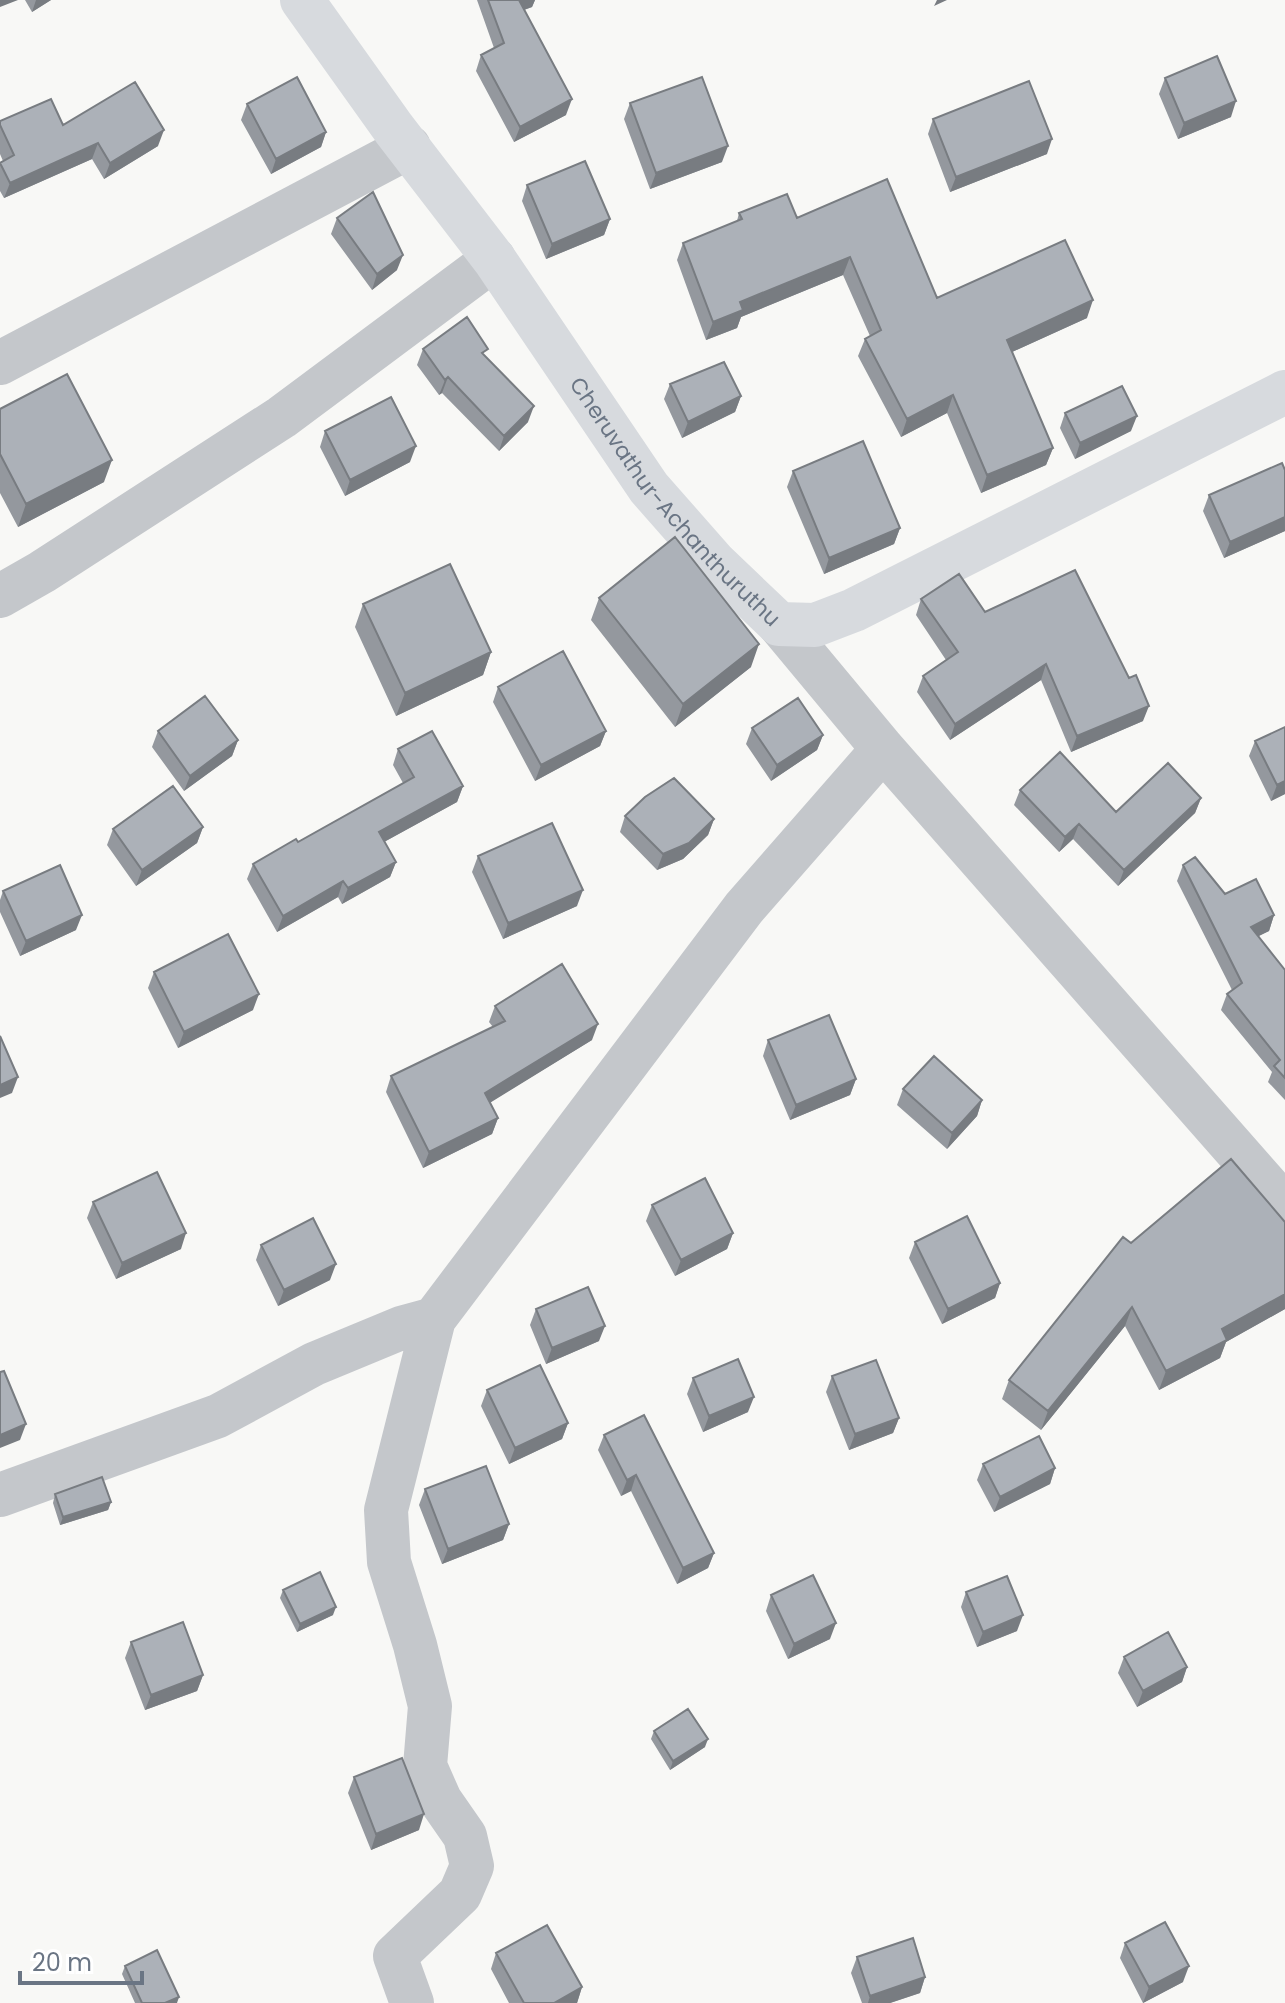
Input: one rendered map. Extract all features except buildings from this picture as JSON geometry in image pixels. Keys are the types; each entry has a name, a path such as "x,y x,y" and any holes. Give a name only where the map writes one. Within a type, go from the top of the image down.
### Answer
{"main road":[{"name":"Cheruvathur-Achanthuruthu","path":"302,0 494,259 649,488 715,563 779,624 815,625 854,610 1285,392"}],"street":[{"path":"0,363 409,147"},
{"path":"0,596 282,417 494,259"},
{"path":"779,624 883,749 1285,1206"},
{"path":"412,2003 395,1956 460,1894 472,1866 465,1836 440,1800 425,1766 430,1706 389,1562 386,1510 434,1319 744,908 883,749"},
{"path":"0,1495 218,1416 314,1364 401,1328 434,1319"}]}
